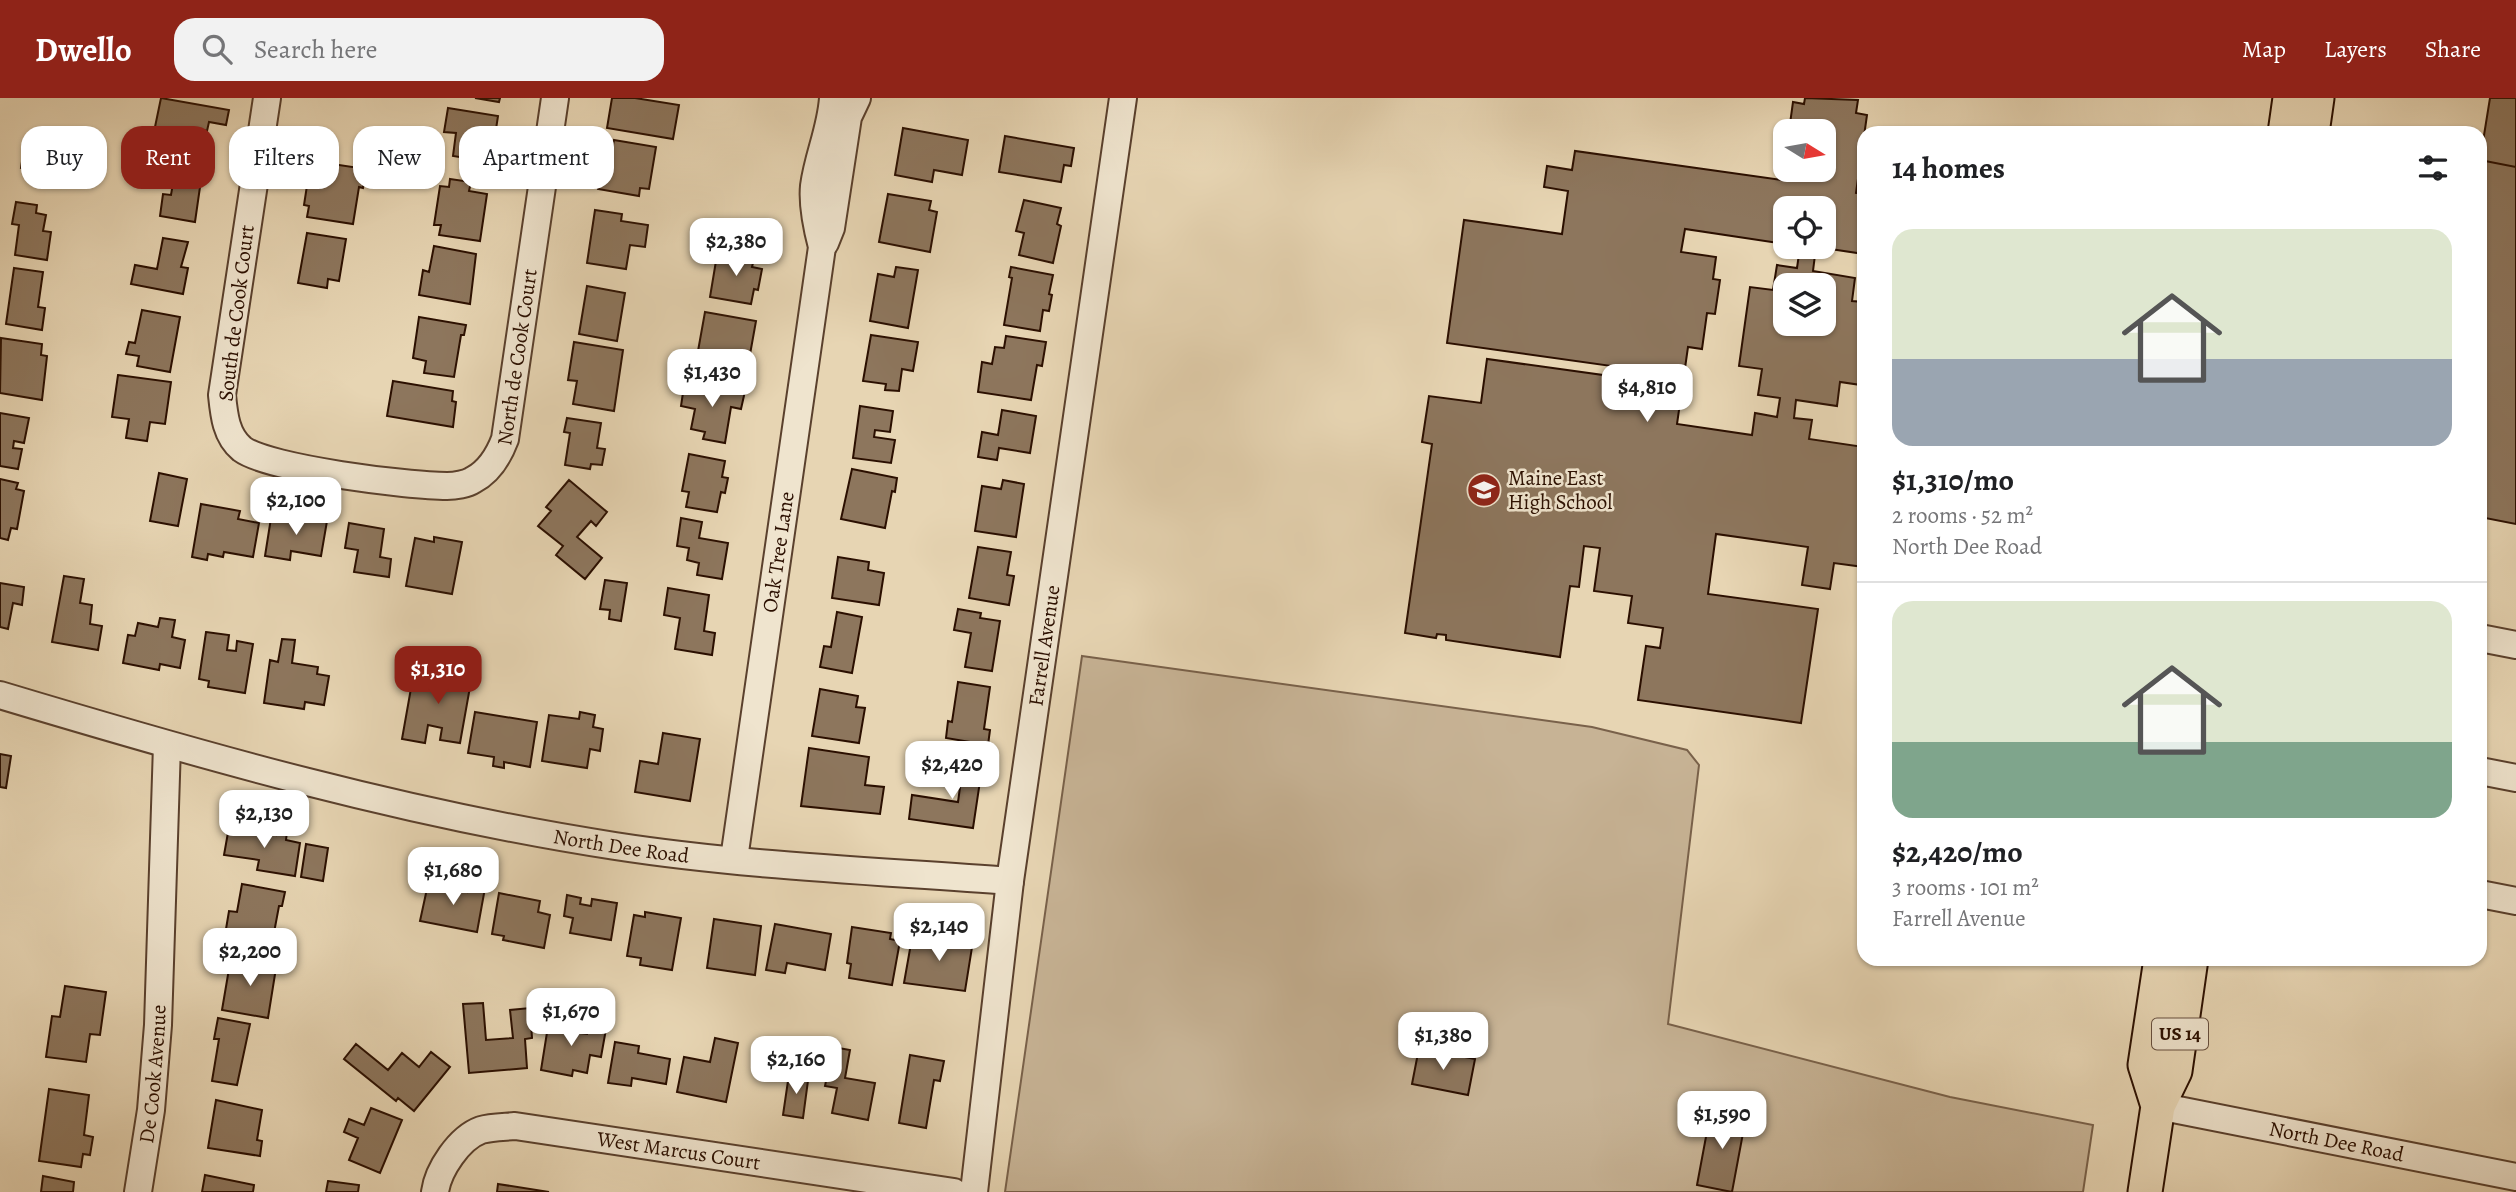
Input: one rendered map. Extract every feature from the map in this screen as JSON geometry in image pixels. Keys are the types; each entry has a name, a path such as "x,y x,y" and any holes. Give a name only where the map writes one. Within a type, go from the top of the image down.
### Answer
{"main road":[{"path":"2286,126 2290,98"},
{"path":"2313,126 2318,98"},
{"name":"US 14","path":"2158,1106 2145,1065 2160,966"},
{"name":"US 14","path":"2145,1192 2158,1106 2175,1071 2190,966"}],"street":[{"name":"South de Cook Court","path":"267,98 222,395 224,415 231,438 243,450 268,460 355,477"},
{"name":"Oak Tree Lane","path":"822,247 817,227 814,189 832,117 833,98"},
{"name":"Oak Tree Lane","path":"734,859 822,247 831,228 848,117 857,98"},
{"name":"Farrell Avenue","path":"974,1192 1010,881 1123,98"},
{"name":"North de Cook Court","path":"355,477 450,486 472,481 488,469 499,455 505,439 554,100"},
{"path":"2487,639 2516,645"},
{"name":"North Dee Road","path":"0,695 167,745 323,786 473,821 617,846 734,859 1010,881"},
{"name":"De Cook Avenue","path":"138,1192 151,1110 158,1025 167,745"},
{"path":"2487,772 2516,778"},
{"path":"2487,895 2516,901"},
{"name":"North Dee Road","path":"2158,1106 2516,1177"},
{"name":"West Marcus Court","path":"435,1192 447,1161 459,1146 480,1130 515,1126 954,1192"}],"shaded area":[{"path":"1082,656 1592,727 1687,750 1699,765 1668,1024 1950,1097 2093,1125 2083,1192 1005,1192"}],"building":[{"path":"161,98 229,110 226,125 209,122 208,126 155,126"},
{"path":"475,98 500,98 499,102"},
{"path":"612,98 635,98 679,105 673,139 607,126"},
{"path":"1805,98 1858,100 1856,113 1867,115 1865,126 1857,126 1857,253 1836,250 1836,196 1773,196 1773,242 1685,229 1681,252 1716,257 1713,279 1720,280 1715,314 1707,313 1702,349 1688,347 1677,424 1752,435 1755,413 1777,417 1780,398 1758,395 1762,369 1739,366 1750,287 1773,290 1773,336 1836,336 1836,275 1855,278 1852,301 1857,301 1857,384 1840,382 1837,406 1796,400 1794,418 1812,420 1809,439 1857,446 1857,566 1834,563 1830,589 1802,585 1808,547 1716,534 1708,594 1818,609 1801,723 1638,700 1646,646 1660,648 1663,628 1628,623 1632,596 1594,591 1600,548 1584,546 1579,587 1570,586 1560,657 1446,640 1446,635 1437,634 1436,638 1405,633 1432,444 1422,442 1429,396 1481,403 1487,359 1625,378 1626,368 1447,343 1464,220 1562,234 1568,191 1544,187 1547,166 1572,170 1575,151 1773,179 1773,182 1836,182 1836,119 1791,119 1793,102 1804,104"},
{"path":"2490,98 2516,98 2516,167 2487,161 2485,126"},
{"path":"448,108 498,116 496,126 459,126 459,157 453,156 456,133 445,132"},
{"path":"903,128 968,140 962,175 934,170 932,182 895,175"},
{"path":"1005,136 1074,148 1071,166 1064,165 1061,182 999,172"},
{"path":"614,140 656,147 649,189 640,188 639,196 598,189 614,189"},
{"path":"2487,161 2516,167 2516,524 2487,518"},
{"path":"339,165 353,167 353,189 359,189 353,224 307,217 309,206 304,205 306,189 339,189"},
{"path":"450,179 459,180 459,189 487,194 480,241 439,235 441,225 434,225 440,189 449,187"},
{"path":"172,189 200,189 195,222 160,216 163,194 171,195"},
{"path":"888,194 931,201 929,210 937,212 930,252 879,242"},
{"path":"1024,200 1061,208 1057,224 1061,226 1053,263 1019,255 1024,233 1016,231"},
{"path":"16,202 37,205 36,213 46,215 43,231 51,232 47,260 15,255 19,225 12,224"},
{"path":"595,210 622,214 621,221 648,225 645,247 630,245 626,269 587,263"},
{"path":"307,233 346,239 339,281 328,279 327,288 298,283"},
{"path":"163,238 188,242 181,267 188,268 183,294 131,284 135,265 157,269"},
{"path":"434,246 476,254 470,304 419,295 423,270 429,272"},
{"path":"725,250 755,255 752,267 762,269 758,290 754,289 751,304 710,297 716,261 723,262"},
{"path":"1798,259 1814,259 1813,271 1825,273 1776,273 1777,265 1797,268"},
{"path":"896,267 918,270 908,328 870,321 878,274 894,277"},
{"path":"1011,267 1053,275 1049,311 1043,310 1040,331 1004,325 1012,278 1009,277"},
{"path":"14,268 43,272 38,307 45,308 42,330 6,324"},
{"path":"587,286 625,293 617,341 579,334"},
{"path":"142,310 180,317 170,372 137,366 139,356 126,354 129,342 135,343"},
{"path":"705,312 756,321 749,360 698,351"},
{"path":"419,317 466,325 464,335 461,335 454,377 424,373 426,361 413,358"},
{"path":"871,335 918,342 913,371 902,369 899,391 885,390 886,384 863,381"},
{"path":"1006,336 1046,342 1042,366 1037,365 1031,400 978,392 982,362 992,364 995,347 1004,348"},
{"path":"1,338 42,344 41,355 47,356 42,400 0,393"},
{"path":"574,342 623,350 614,411 573,404 577,381 568,380"},
{"path":"118,375 171,382 165,424 150,422 147,441 126,438 129,419 112,417"},
{"path":"393,381 453,391 452,401 456,402 453,427 387,416"},
{"path":"707,384 745,391 741,409 731,407 725,443 703,439 705,432 691,429 695,409 681,406 684,386 706,390"},
{"path":"860,406 893,411 890,432 875,430 874,437 895,440 891,463 853,458"},
{"path":"1002,410 1036,416 1030,453 999,448 997,460 978,457 982,432 998,435"},
{"path":"0,413 29,418 24,443 14,441 13,448 22,449 18,469 0,466"},
{"path":"567,418 601,423 597,448 605,449 602,465 591,464 590,469 565,465 570,433 564,432"},
{"path":"689,454 725,461 722,477 728,478 725,493 721,492 717,512 686,507 689,492 682,491"},
{"path":"852,469 897,478 885,528 841,519"},
{"path":"159,473 187,479 178,526 150,521"},
{"path":"0,479 18,483 16,489 24,491 17,529 11,528 8,540 0,538"},
{"path":"569,480 607,512 596,526 591,521 577,537 602,558 585,579 556,555 563,546 538,526 551,511 546,507"},
{"path":"1003,480 1024,484 1016,537 975,531 982,486 1001,489"},
{"path":"201,504 240,511 238,519 259,523 253,557 224,552 223,557 208,554 207,560 192,557"},
{"path":"293,515 327,521 321,556 291,551 290,560 265,556 271,518 292,522"},
{"path":"681,518 702,522 699,538 728,543 722,579 697,575 699,563 687,560 689,548 677,546"},
{"path":"349,523 384,529 380,557 391,559 389,577 354,572 358,550 345,548"},
{"path":"434,537 462,542 452,594 406,586 415,538 434,542"},
{"path":"978,547 1011,552 1007,575 1014,576 1009,605 969,598"},
{"path":"838,557 869,562 868,570 884,573 879,605 832,598"},
{"path":"64,576 84,579 80,603 92,605 90,624 102,626 98,650 52,642"},
{"path":"605,580 627,583 621,621 609,619 610,610 600,609"},
{"path":"0,583 24,587 22,605 13,603 8,629 0,627"},
{"path":"668,588 709,595 704,631 715,633 712,655 675,649 680,618 664,615"},
{"path":"958,609 981,613 980,618 1000,621 992,671 965,667 971,633 954,630"},
{"path":"837,612 862,617 852,673 820,667 824,646 831,647"},
{"path":"160,618 175,620 172,637 185,640 180,668 160,664 159,670 123,663 128,635 135,636 138,623 158,627"},
{"path":"206,632 229,635 227,650 236,651 237,641 253,644 245,693 208,687 209,681 199,679"},
{"path":"282,639 295,640 292,663 318,667 317,674 329,676 324,705 305,702 304,709 264,703 270,660 278,662"},
{"path":"452,666 473,670 460,743 440,740 442,728 428,725 425,743 402,739 413,677 435,682 436,678 449,681"},
{"path":"958,682 990,687 984,729 990,730 988,745 946,738 948,721 952,722"},
{"path":"820,689 858,696 856,707 865,708 859,743 812,736"},
{"path":"475,712 537,722 530,767 504,762 504,768 493,766 494,757 468,753"},
{"path":"580,712 595,715 593,727 603,729 600,751 590,749 587,768 542,761 549,715 579,719"},
{"path":"663,733 700,739 690,801 635,792 640,761 658,764"},
{"path":"809,748 869,757 865,785 884,787 880,814 801,806"},
{"path":"0,754 11,756 6,788 0,787"},
{"path":"964,758 983,761 973,828 909,819 912,795 958,802"},
{"path":"229,827 276,835 277,830 287,832 286,840 300,843 295,876 257,870 259,860 224,855"},
{"path":"306,844 328,848 323,881 301,877"},
{"path":"242,884 285,892 282,906 279,906 273,938 226,929 229,911 237,912"},
{"path":"428,884 467,892 469,885 485,888 477,932 420,921"},
{"path":"499,893 540,901 538,912 550,915 544,948 503,940 504,936 492,934"},
{"path":"567,895 581,898 580,904 591,906 592,899 617,903 611,940 570,933 573,918 564,916"},
{"path":"645,912 681,918 672,970 640,965 641,958 627,956 634,915 645,917"},
{"path":"714,919 761,926 755,975 707,968"},
{"path":"775,924 831,934 825,970 787,963 785,973 766,970"},
{"path":"852,927 891,933 890,939 900,941 892,985 849,978 851,964 847,963"},
{"path":"913,932 935,935 933,948 945,950 947,936 973,941 965,991 904,983"},
{"path":"245,955 265,958 263,966 276,968 268,1018 222,1010 230,963 244,965"},
{"path":"65,986 106,992 100,1035 90,1034 86,1062 46,1057 52,1016 60,1017"},
{"path":"483,1003 486,1040 513,1038 510,1010 530,1008 532,1038 525,1039 527,1068 469,1073 463,1004"},
{"path":"218,1018 250,1024 237,1085 212,1081 219,1039 214,1039"},
{"path":"549,1020 573,1024 571,1032 587,1034 588,1026 606,1029 601,1057 590,1055 587,1073 573,1070 572,1076 541,1070"},
{"path":"715,1038 738,1043 726,1102 677,1092 684,1057 710,1062"},
{"path":"615,1042 639,1046 638,1053 670,1059 666,1084 632,1078 631,1086 608,1083"},
{"path":"356,1044 388,1070 402,1053 419,1067 431,1052 450,1067 414,1111 398,1098 396,1101 344,1059"},
{"path":"833,1047 850,1050 845,1078 875,1083 868,1120 832,1113 837,1088 825,1086"},
{"path":"1419,1048 1475,1059 1468,1095 1412,1084"},
{"path":"910,1055 944,1061 940,1081 934,1080 926,1128 899,1123"},
{"path":"796,1071 809,1073 803,1118 783,1115 788,1081 794,1082"},
{"path":"49,1089 89,1095 84,1135 93,1137 90,1155 83,1154 81,1167 39,1161"},
{"path":"216,1100 262,1110 257,1140 262,1141 260,1156 208,1148"},
{"path":"371,1108 402,1120 380,1173 349,1160 358,1138 344,1132 349,1119 364,1125"},
{"path":"1711,1110 1746,1117 1732,1192 1697,1185"},
{"path":"205,1175 254,1185 253,1192 202,1192"},
{"path":"43,1176 74,1182 73,1192 41,1192"},
{"path":"328,1181 359,1185 358,1192 326,1192"},
{"path":"498,1184 549,1192 497,1192"}],"place":[{"name":"Maine East High School","path":"1484,490"}]}
